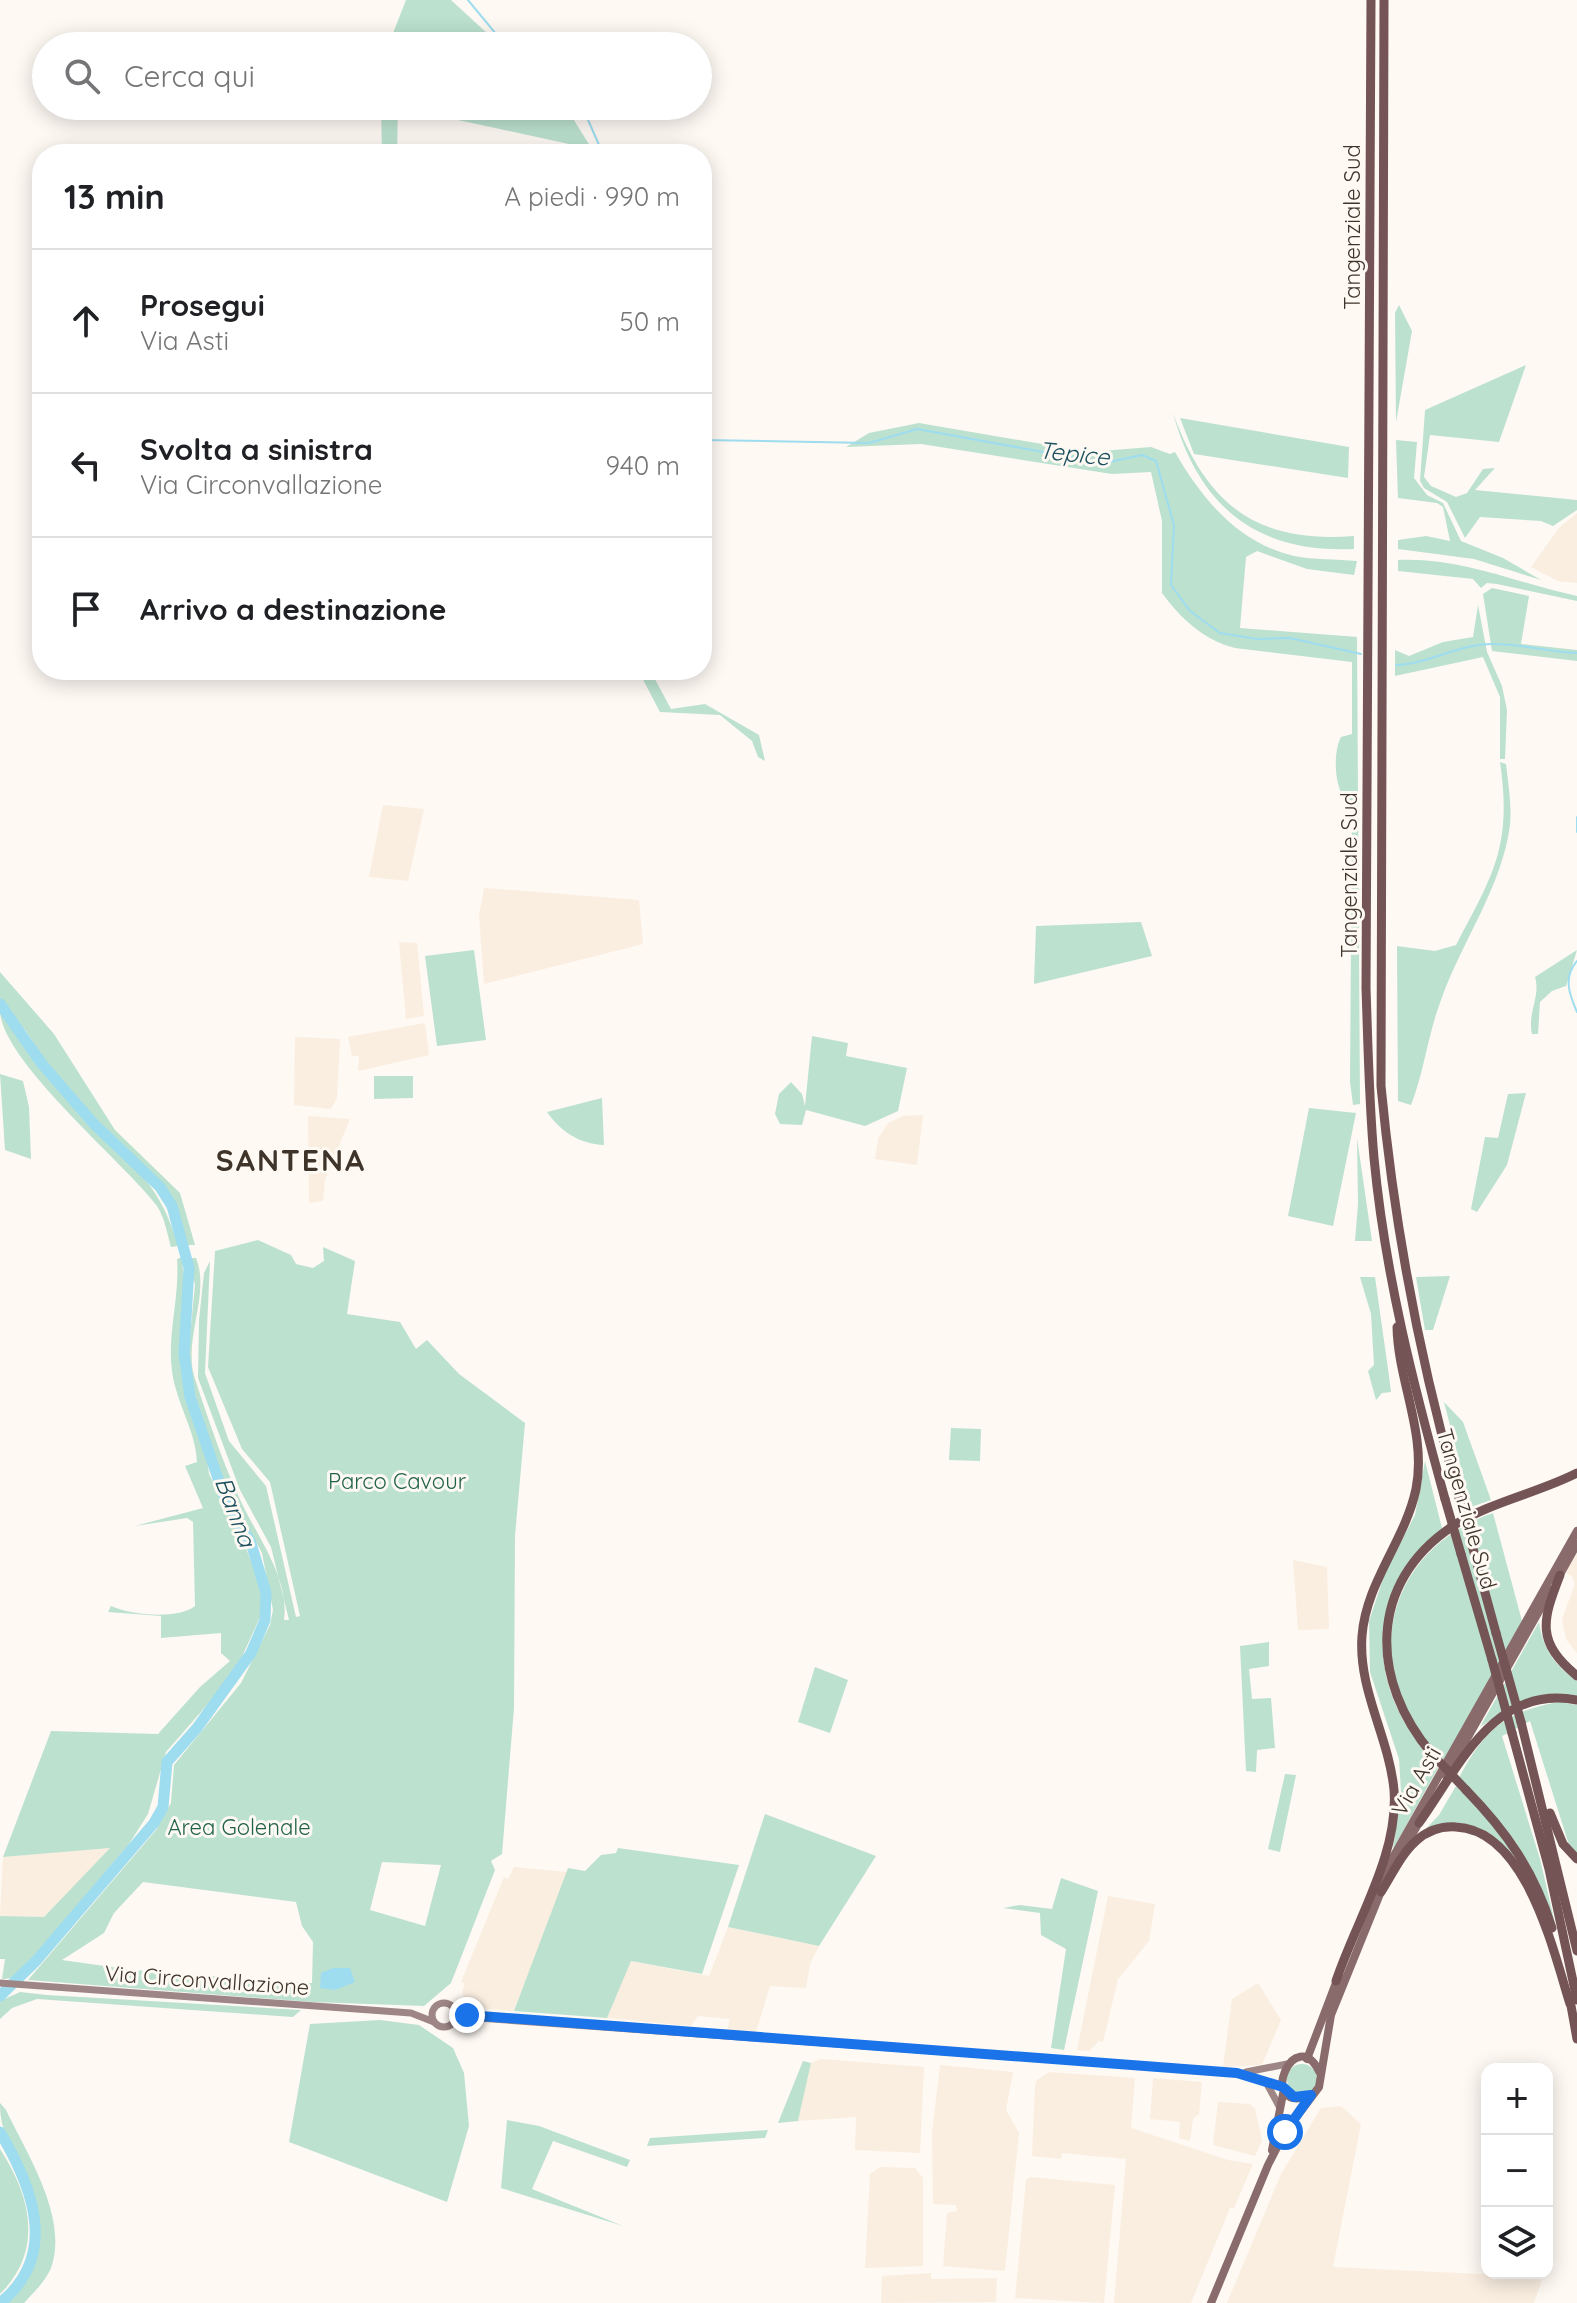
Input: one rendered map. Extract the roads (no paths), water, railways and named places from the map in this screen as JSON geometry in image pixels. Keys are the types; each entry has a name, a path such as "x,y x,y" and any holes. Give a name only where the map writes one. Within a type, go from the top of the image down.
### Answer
{"highway":[{"name":"Tangenziale Sud","path":"1371,0 1366,988 1374,1159 1396,1303 1415,1393 1549,1869 1574,2002"},
{"name":"Tangenziale Sud","path":"1384,0 1381,1086 1397,1231 1428,1389 1521,1722"},
{"path":"1336,1981 1378,1872 1394,1807 1390,1770 1363,1669 1361,1639 1372,1588 1408,1515 1419,1464 1397,1339 1396,1303"},
{"path":"1577,1473 1455,1525 1431,1543 1403,1579 1388,1623 1388,1668 1400,1709 1432,1754 1512,1839 1536,1883 1574,2002 1577,2039"},
{"path":"1560,1575 1547,1607 1545,1633 1556,1657 1577,1676"},
{"path":"1419,1823 1483,1729 1497,1718 1529,1702 1577,1700"},
{"path":"1521,1722 1553,1823 1563,1844 1577,1859"},
{"path":"1521,1722 1577,1951"},
{"path":"1381,1892 1409,1848 1426,1834 1452,1827 1478,1832 1505,1855 1530,1891 1574,2002"}],"main road":[{"name":"Via Asti","path":"1307,2059 1336,1981 1388,1866 1577,1531"},
{"name":"Via Asti","path":"1320,2073 1331,2015 1381,1892 1577,1544"},
{"name":"Via Circonvallazione","path":"0,1983 411,2013 434,2008"},
{"path":"478,2018 443,2028 434,2022 434,2008 444,2003 455,2011 478,2018 1237,2073 1284,2088 1294,2097 1311,2095"},
{"path":"453,2024 455,2011"},
{"name":"Via Circonvallazione","path":"411,2013 434,2022"},
{"path":"1211,2303 1268,2165 1319,2087 1320,2073 1307,2059 1237,2073"},
{"path":"1268,2165 1284,2088 1281,2075 1287,2064"},
{"path":"1265,2080 1275,2093 1280,2110"}],"water":[{"path":"333,1968 350,1968 355,1982 335,1990 320,1988 321,1973"}],"waterway":[{"name":"Tepice","path":"468,0 494,32"},
{"name":"Tepice","path":"588,120 599,144"},
{"name":"Tepice","path":"712,440 869,443 917,429 1104,463 1142,455 1156,461 1174,525 1171,585 1190,611 1220,633 1257,639 1290,638 1361,654"},
{"name":"Tepice","path":"1396,665 1482,645 1505,644 1577,653"},
{"name":"Tepice","path":"1577,817 1577,832"},
{"name":"Tepice","path":"1577,961 1569,979 1577,1012"},
{"name":"Banna","path":"0,1004 42,1064 94,1124 160,1187 172,1206 189,1268 184,1353 190,1397 224,1496 251,1543 266,1593 265,1620 251,1653 197,1728 167,1762 163,1807 154,1823 36,1961 0,1996"},
{"name":"Banna","path":"0,2132 30,2197 35,2242 30,2264 19,2284 0,2303"}],"district":[{"name":"SANTENA","path":"291,1161"}],"park label":[{"name":"Parco Cavour","path":"397,1481"},
{"name":"Area Golenale","path":"239,1827"}]}
